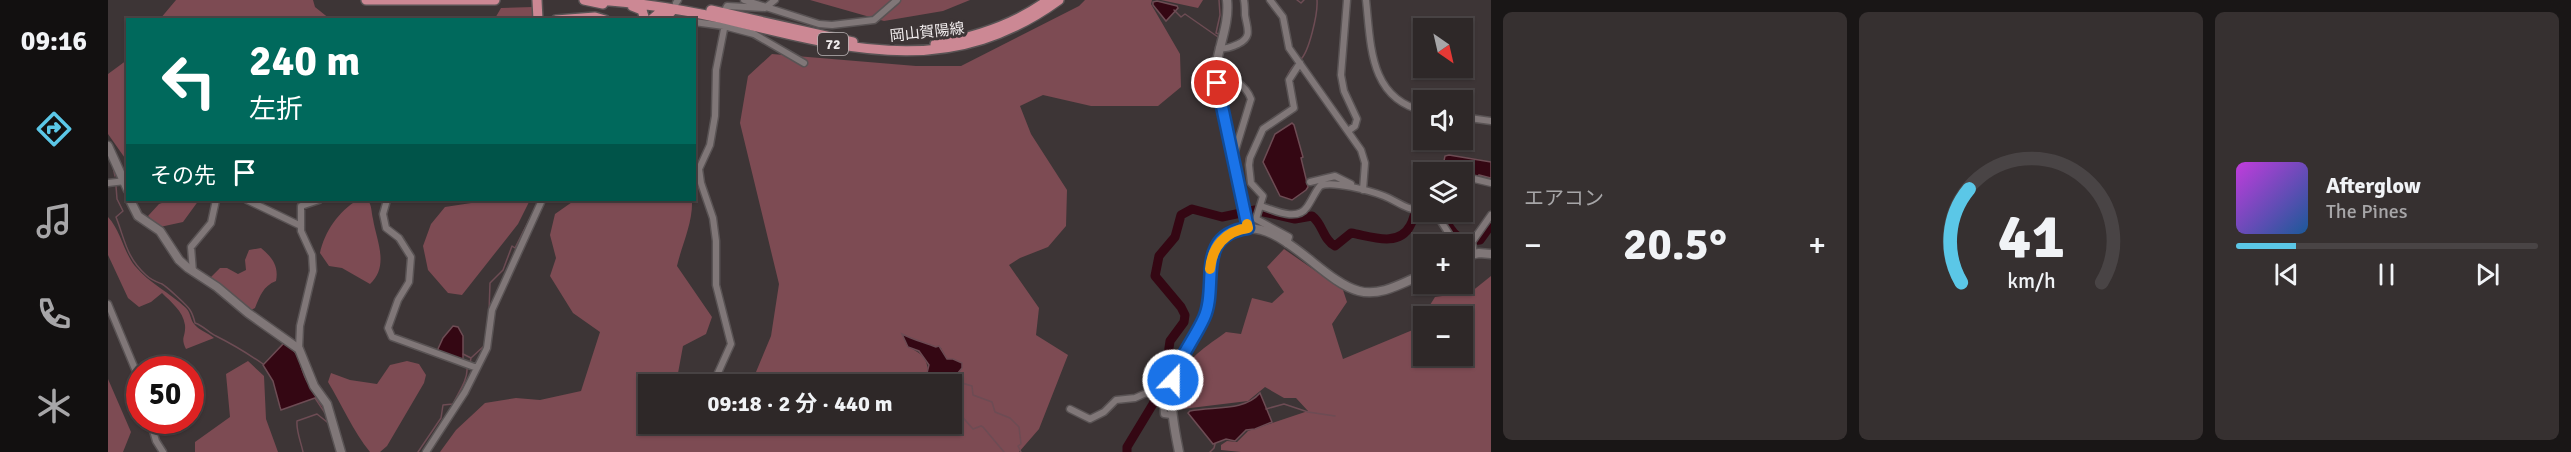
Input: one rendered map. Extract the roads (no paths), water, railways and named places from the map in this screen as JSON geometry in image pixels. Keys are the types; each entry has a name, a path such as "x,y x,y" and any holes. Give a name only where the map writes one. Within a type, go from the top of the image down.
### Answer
{"main road":[{"path":"366,0 495,0"},
{"path":"537,0 538,18"},
{"path":"584,0 635,7 642,10 644,18"},
{"name":"岡山賀陽線","path":"599,0 658,6 880,46 909,46 962,39 984,33 1010,22 1048,0"},
{"name":"岡山賀陽線","path":"658,0 677,1 723,19"},
{"name":"岡山賀陽線","path":"653,18 665,12 723,19 841,46 886,52 908,52 958,47 984,40 1014,28 1059,0"}],"street":[{"path":"744,0 819,24 832,25 874,20 897,0"},
{"path":"718,374 731,344 716,285 716,241 713,218 701,183 699,169 711,138 715,116 716,63 727,6 765,8 775,0"},
{"path":"1227,0 1226,23 1215,74 1248,228"},
{"path":"1219,48 1226,49 1242,42 1248,36 1249,28 1245,16 1244,0"},
{"path":"1270,0 1283,17 1286,42 1361,150 1365,163 1363,189"},
{"path":"1347,0 1341,75 1344,91 1357,119 1355,126 1348,131"},
{"path":"1366,0 1373,56 1379,76 1396,99 1413,106"},
{"path":"696,22 723,19 804,63"},
{"path":"1287,244 1289,237 1256,219 1263,196 1251,183 1250,158 1263,129 1294,108 1289,80 1299,62"},
{"path":"1215,74 1225,74 1241,85 1251,99 1233,158"},
{"path":"1473,119 1491,121"},
{"path":"108,146 126,182"},
{"path":"1310,183 1335,176 1348,184 1388,197 1413,209"},
{"path":"1473,179 1491,183"},
{"path":"1260,209 1298,215 1306,209 1320,186 1325,183 1331,182 1363,189"},
{"path":"108,183 126,184"},
{"path":"130,201 138,216 160,231 179,260 299,349"},
{"path":"193,272 191,247 211,223 216,201"},
{"path":"249,201 301,226"},
{"path":"316,201 302,206 301,226 312,255 313,271 300,326 299,349 314,386 327,404 341,452"},
{"path":"387,201 383,214 386,228 399,238 411,257 409,282 398,300 388,328 392,337 477,369"},
{"path":"426,452 465,392 477,369 490,339 492,310 542,201"},
{"path":"1491,215 1473,242 1474,254 1491,254"},
{"path":"1179,452 1171,415 1171,397 1176,370 1209,307 1211,261 1214,250 1228,235 1248,228 1269,232 1356,291 1377,292 1413,278"},
{"path":"108,304 130,356"},
{"path":"1070,409 1090,419 1104,412 1116,400 1156,392 1163,400 1164,414 1171,415"},
{"path":"154,434 163,452"}],"waterway":[{"path":"1219,0 1220,15 1216,33 1219,34"},
{"path":"1297,0 1301,3 1304,0"},
{"path":"1300,60 1307,50 1317,0"},
{"path":"1174,10 1181,17 1185,14 1218,37"},
{"path":"1289,94 1286,85 1287,77 1296,63"},
{"path":"1248,183 1246,159 1262,126"},
{"path":"113,167 115,176"},
{"path":"116,186 117,199 123,211 116,217 134,262 150,278 164,286 181,301 190,310 195,323 263,364"},
{"path":"489,312 490,283 503,270 512,246 515,248 538,201"},
{"path":"1127,452 1127,447 1153,404 1165,376 1170,341 1184,322 1185,315 1181,307 1155,276 1159,256 1175,237 1181,215 1192,209 1222,217 1255,210 1295,219 1312,216 1319,223 1328,240 1335,246 1351,233 1383,239 1398,237 1405,233 1413,219"},
{"path":"1447,222 1459,237 1472,240 1480,240 1491,225"},
{"path":"470,363 471,358 484,346"},
{"path":"463,354 471,358"},
{"path":"418,452 441,418 443,405 453,404 464,382 467,368"},
{"path":"962,383 972,386 973,395 992,402 995,412 1010,418 1019,427 1021,444 1018,446 1021,452"},
{"path":"1266,409 1284,404 1308,412 1335,416"},
{"path":"303,452 297,421 317,414 327,422"},
{"path":"962,416 973,429 983,427 1004,452"},
{"path":"1210,452 1215,444"}]}
